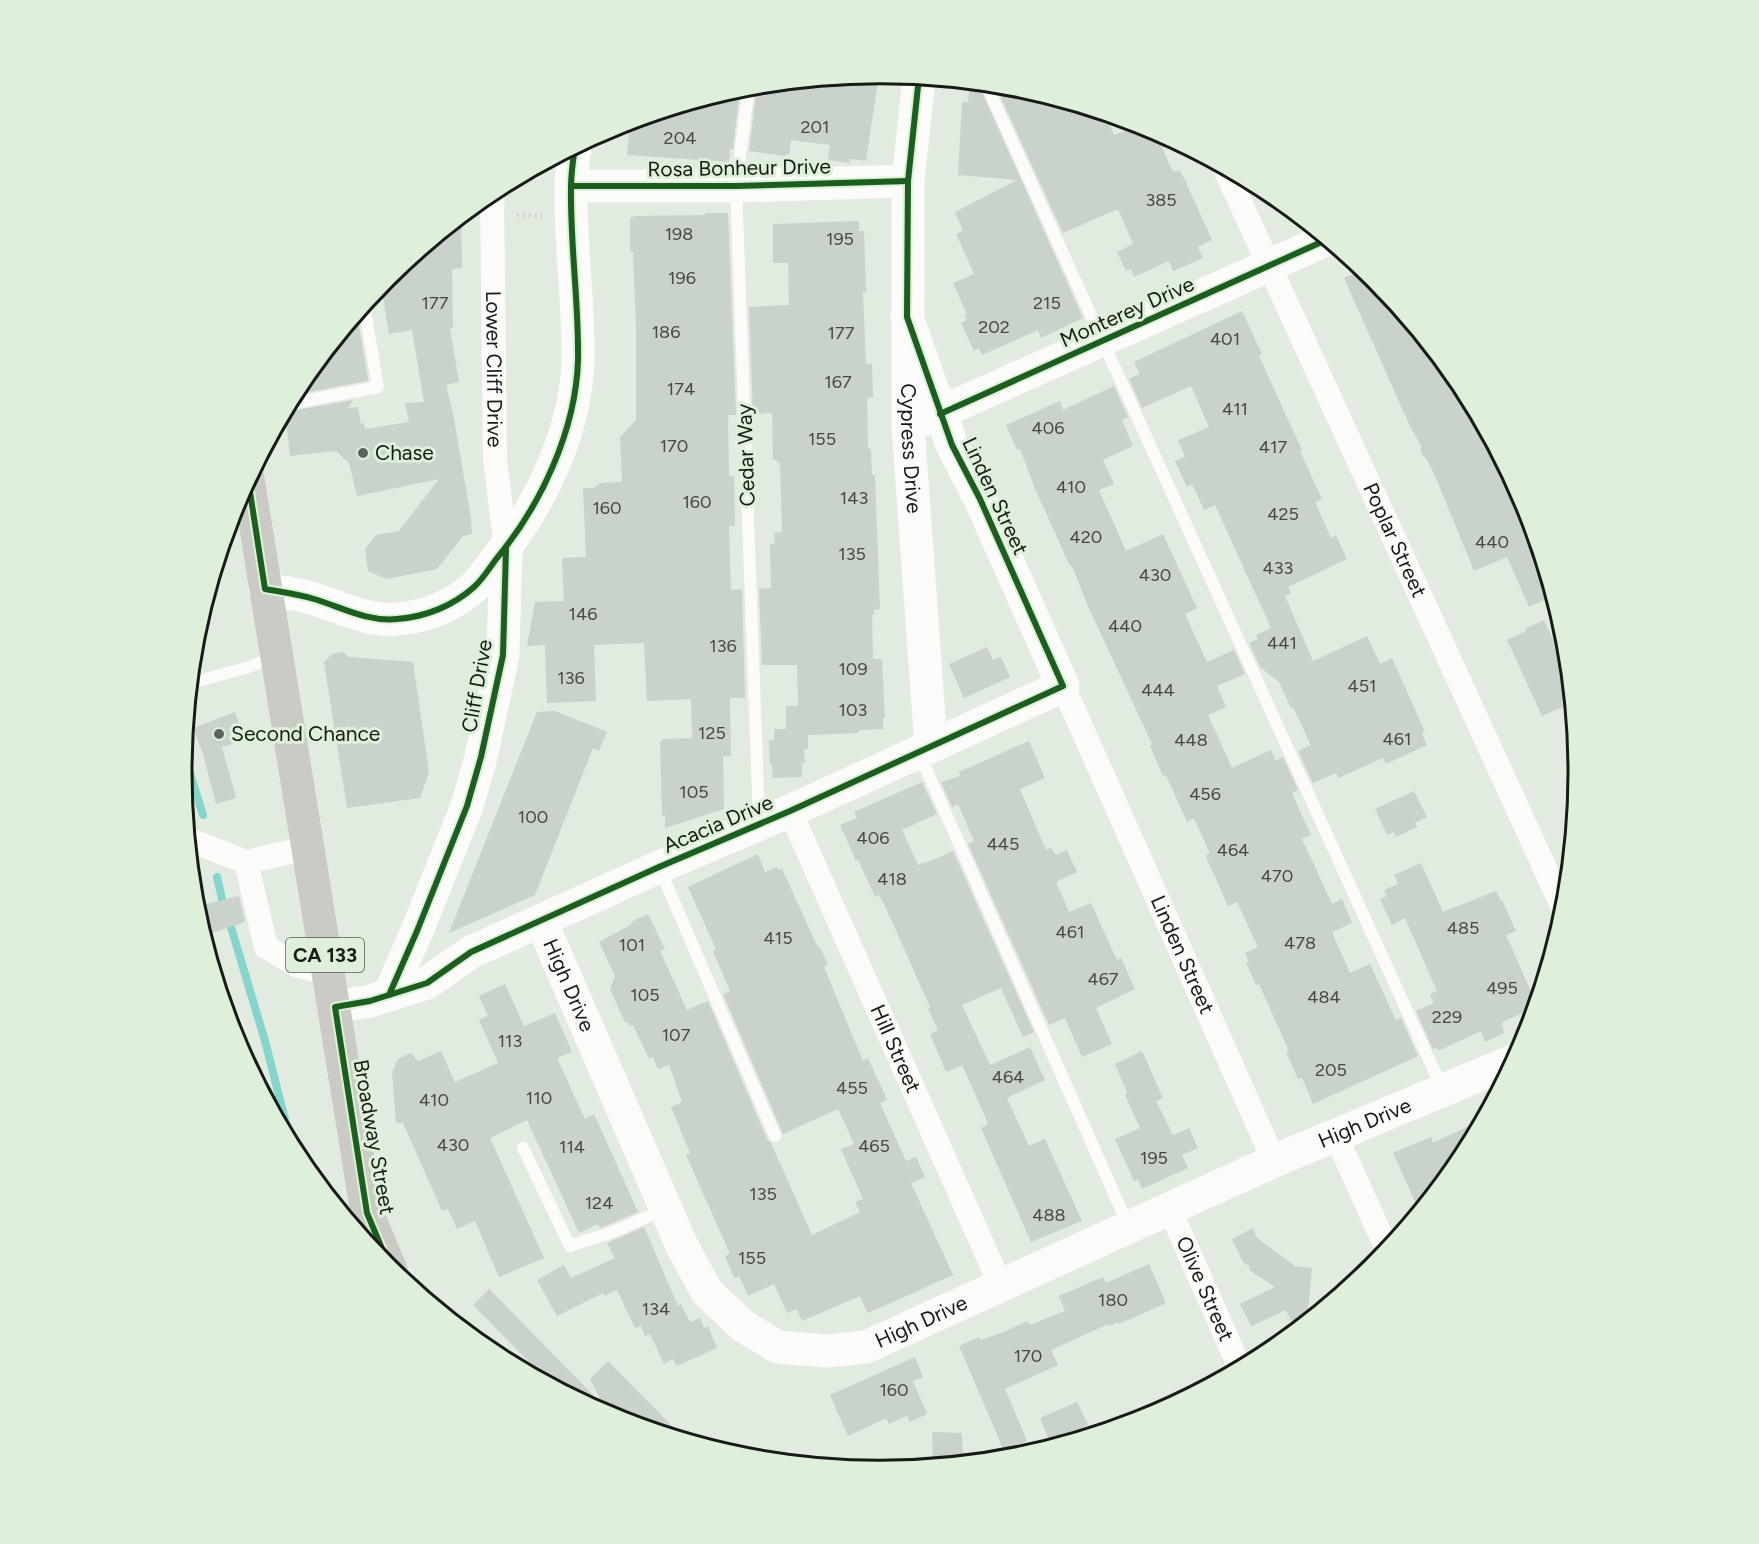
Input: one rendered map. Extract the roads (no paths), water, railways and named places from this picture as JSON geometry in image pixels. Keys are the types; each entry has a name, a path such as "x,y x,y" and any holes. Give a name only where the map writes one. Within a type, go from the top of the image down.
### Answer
{"main road":[{"name":"Broadway Street","path":"250,494 367,1214 380,1245"}],"street":[{"name":"Cypress Drive","path":"918,85 908,181 908,426 925,749"},
{"name":"Cliff Drive","path":"389,995 467,806 481,757 503,655 506,548 539,493 561,447 573,403 578,360 571,186 574,155"},
{"name":"Poplar Street","path":"1230,180 1556,893"},
{"name":"Rosa Bonheur Drive","path":"571,186 736,186 908,181"},
{"name":"Lower Cliff Drive","path":"492,204 495,460 506,548"},
{"name":"Monterey Drive","path":"908,426 940,414 1319,243"},
{"name":"Linden Street","path":"907,317 952,445 980,499 1274,1161"},
{"path":"265,589 312,598 366,618 393,620 414,618 436,611 475,586 506,548"},
{"name":"Acacia Drive","path":"389,995 427,982 471,952 790,811 1063,686"},
{"name":"Hill Street","path":"790,811 1000,1284"},
{"path":"195,843 246,862 307,848"},
{"path":"246,862 266,947 298,966 328,974"},
{"name":"High Drive","path":"541,921 682,1246 707,1292 743,1326 778,1347 827,1351 866,1347 1274,1161 1501,1066"},
{"path":"417,931 434,944 444,948 471,952"},
{"path":"417,931 427,982"},
{"path":"335,1007 389,995"},
{"path":"1336,1136 1383,1240"},
{"name":"Olive Street","path":"1170,1210 1236,1360"}],"lane":[{"path":"990,93 1444,1090"},
{"name":"Cedar Way","path":"748,97 736,186 759,824"},
{"path":"300,402 378,387 366,314"},
{"path":"197,680 246,668 276,657"},
{"path":"925,749 1130,1228"},
{"path":"659,867 775,1136"},
{"path":"523,1148 570,1246 613,1232 666,1209"}],"waterway":[{"path":"192,780 203,815"},
{"path":"217,877 222,899"},
{"path":"231,927 265,1041 284,1116"}],"place":[{"name":"Chase","path":"363,453"},
{"name":"Second Chance","path":"219,734"}]}
